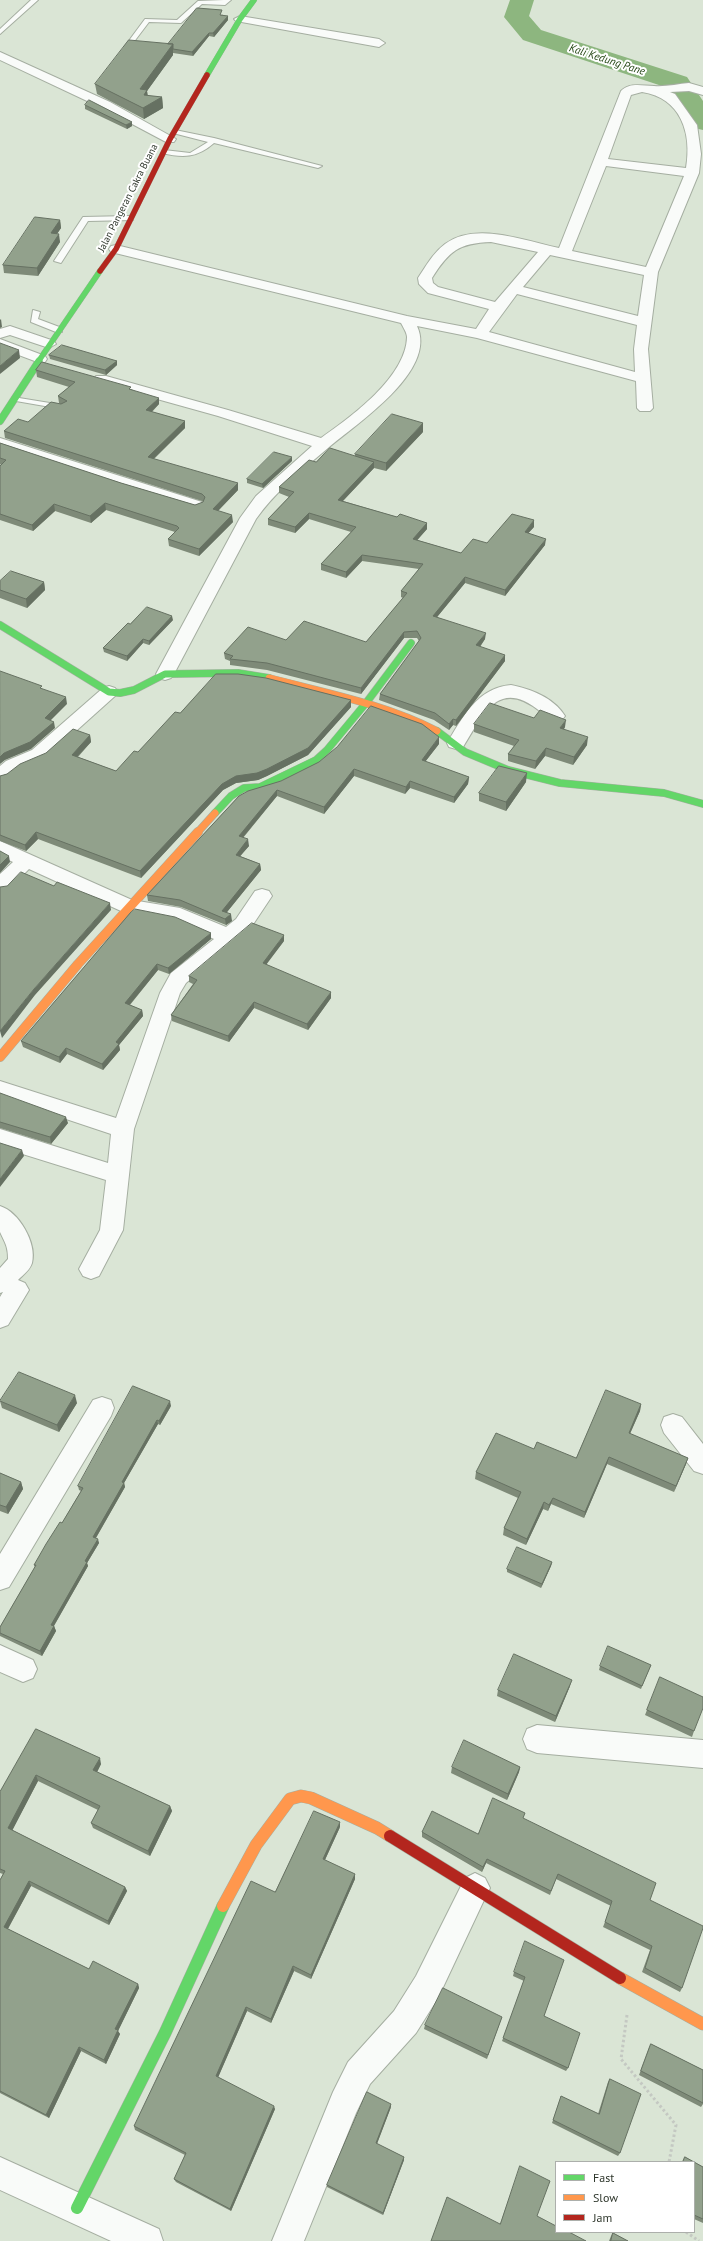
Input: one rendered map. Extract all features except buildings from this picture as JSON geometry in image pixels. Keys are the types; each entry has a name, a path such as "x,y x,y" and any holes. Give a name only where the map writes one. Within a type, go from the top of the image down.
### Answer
{"street":[{"name":"Jalan Pangeran Cakra Buana","path":"0,421 44,362 49,344 116,249 172,135 240,19 254,0"},
{"path":"240,19 379,43"},
{"path":"0,56 172,135"},
{"path":"564,253 602,162 625,94 635,89 660,90 689,87 703,91"},
{"path":"645,408 641,349 651,272 692,173 695,154 691,125 671,98 660,90"},
{"path":"602,162 692,173"},
{"path":"498,307 433,290 426,284 425,278 440,254 449,246 465,239 490,238 651,272"},
{"path":"116,249 406,320 440,325 480,334 642,378"},
{"path":"480,334 498,307 547,250"},
{"path":"514,289 644,322"},
{"path":"165,674 248,518 262,499 323,444 365,412 382,396 394,381 406,362 415,342 412,327 406,320"},
{"path":"0,334 10,330 49,344"},
{"path":"0,343 44,362"},
{"path":"85,375 223,413 323,444"},
{"path":"0,443 128,485 196,504"},
{"path":"0,625 109,692 120,693 134,690 165,674 238,673 266,677 366,703 428,725 455,744 493,764 560,783 664,793 680,796 703,804"},
{"path":"0,1057 43,1002 128,906 231,796 244,788 266,785 316,760 327,750 366,703 411,643"},
{"path":"0,775 13,765 40,754 109,692"},
{"path":"455,744 484,705 495,695 507,692 533,698 556,716"},
{"path":"0,848 128,906 180,915 229,937"},
{"path":"0,886 27,860"},
{"path":"91,1269 111,1230 123,1130 170,993 178,978 243,924 262,896"},
{"path":"0,1088 123,1130"},
{"path":"0,1138 118,1175"},
{"path":"0,1215 16,1234 20,1249 20,1262 9,1286 0,1318"},
{"path":"0,1578 102,1408"},
{"path":"673,1425 703,1463"},
{"path":"537,1739 703,1754"},
{"path":"77,2208 176,2010 223,1908 256,1847 281,1809 290,1799 301,1796 311,1798 370,1825 632,1985 703,2024"},
{"path":"288,2241 344,2103 359,2073 405,2022 427,1987 475,1888"},
{"path":"0,2173 147,2241"}],"lane":[{"path":"0,32 35,0"},
{"path":"128,46 147,20 180,22 200,2 225,3 228,0"},
{"path":"172,135 214,140 318,166"},
{"path":"164,152 194,155 202,152 214,140"},
{"path":"58,261 86,219 130,218"},
{"path":"36,312 34,320 59,330"},
{"path":"16,399 62,407"}],"path":[{"path":"632,1985 621,2060 676,2125 669,2161"},
{"path":"687,2233 699,2241"}],"waterway":[{"name":"Kali Kedung Pane","path":"522,0 516,17 532,35 678,83 703,122"}],"traffic: fast":[{"path":"207,75 240,19 254,0"},
{"path":"0,421 59,330 100,271"},
{"path":"0,625 109,692 120,693 134,690 165,674 238,673 269,678"},
{"path":"215,813 231,796 244,788 260,787 316,760 327,750 366,703 411,643"},
{"path":"437,731 465,752 508,770 560,783 664,793 703,804"},
{"path":"77,2208 165,2033 223,1906"}],"traffic: slow":[{"path":"269,678 366,703 416,720 437,731"},
{"path":"0,1057 51,994 215,813"},
{"path":"223,1906 256,1845 290,1799 301,1796 311,1798 377,1828 390,1836"},
{"path":"620,1978 703,2024"}],"traffic: jam":[{"path":"100,271 116,249 170,139 207,75"},
{"path":"390,1836 620,1978"}]}
